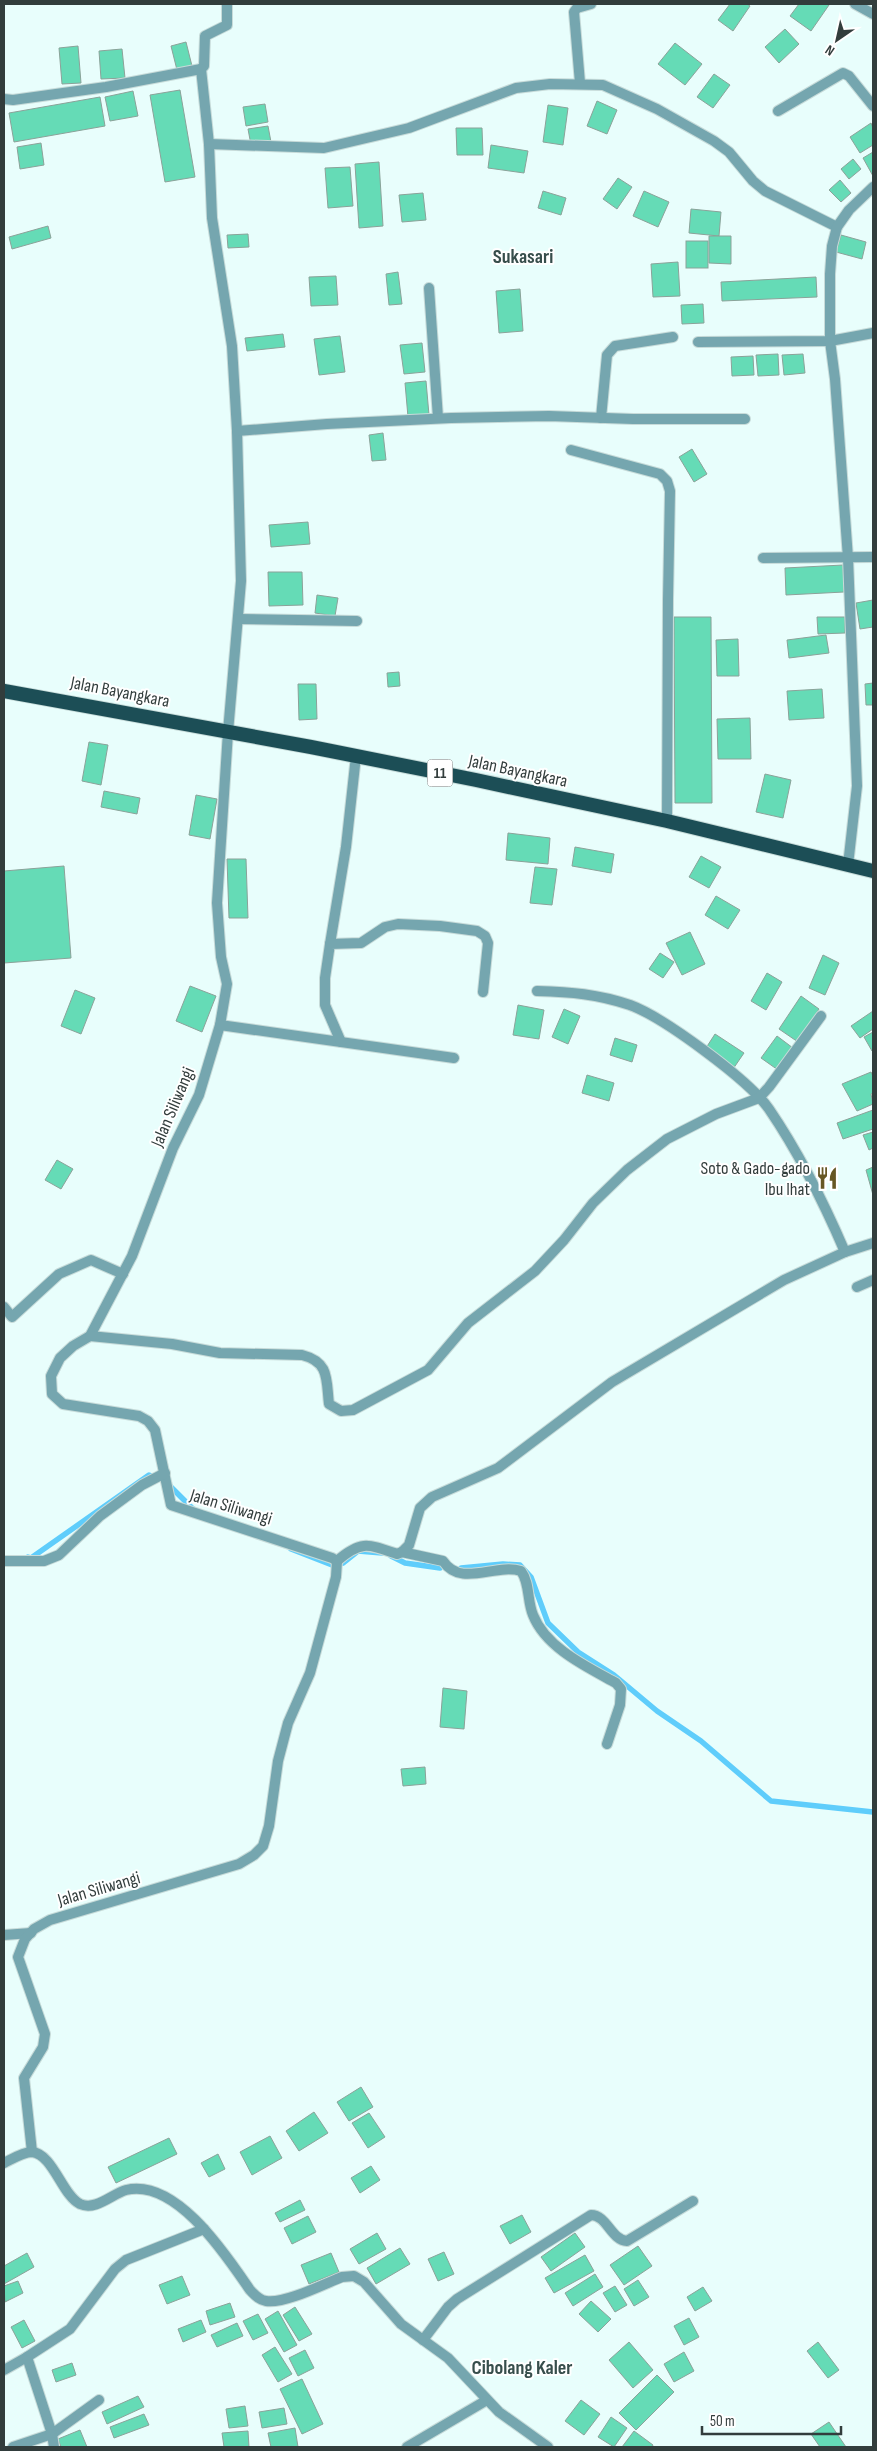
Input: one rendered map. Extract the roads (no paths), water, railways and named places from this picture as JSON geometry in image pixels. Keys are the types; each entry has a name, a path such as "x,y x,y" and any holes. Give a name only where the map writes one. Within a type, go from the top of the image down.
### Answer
{"highway":[{"name":"Jalan Bayangkara","path":"4,691 356,756 667,821 873,871"}],"street":[{"name":"Jalan Siliwangi","path":"31,1933 50,1920 239,1864 259,1851 263,1846 269,1826 278,1761 288,1723 310,1673 337,1565 332,1558 171,1505 155,1430 148,1421 139,1416 63,1404 52,1394 50,1389 51,1376 60,1358 73,1346 90,1336 132,1256 172,1148 199,1095 220,1025 227,984 221,957 217,903 228,732 241,581 237,431 232,346 212,218 209,144 201,69 204,66 205,36 227,25 227,4"},
{"path":"580,83 574,17 577,8 590,4"},
{"path":"855,4 873,14"},
{"path":"4,99 13,100 106,87 201,69"},
{"path":"778,111 843,73 849,76 873,106"},
{"path":"209,144 324,148 409,128 516,88 580,83 602,85 657,109 714,142 729,152 753,181 775,197 837,228"},
{"path":"848,865 857,786 848,558 835,379 830,341 832,246 837,228 849,210 873,187"},
{"path":"429,288 438,418"},
{"path":"698,342 830,341 873,333"},
{"path":"601,418 607,355 610,349 615,346 673,337"},
{"path":"237,431 438,418 549,416 744,419"},
{"path":"571,450 660,474 667,480 670,491 667,821"},
{"path":"764,558 873,557"},
{"path":"238,620 357,621"},
{"path":"341,1042 325,1005 325,978 346,847 356,756"},
{"path":"330,944 361,943 385,927 398,924 440,926 477,931 485,936 488,943 482,992"},
{"path":"537,991 581,992 633,1006 693,1044 746,1084 768,1108 825,1205 845,1252"},
{"path":"90,1336 172,1344 220,1353 302,1355 314,1358 324,1369 329,1404 341,1411 353,1410 428,1370 468,1323 535,1270 564,1240 593,1203 627,1170 667,1139 716,1114 758,1098 769,1087 821,1016"},
{"path":"220,1025 454,1058"},
{"path":"337,1565 351,1549 366,1545 397,1554 402,1552 409,1545 420,1508 432,1497 498,1468 612,1382 784,1280 845,1252 873,1243"},
{"path":"4,1307 12,1317 59,1274 91,1260 123,1274"},
{"path":"857,1287 873,1280"},
{"path":"4,1561 44,1561 59,1555 100,1516 142,1485 165,1473"},
{"path":"402,1552 443,1561 446,1566 457,1574 517,1569 522,1572 526,1580 534,1616 543,1630 574,1659 619,1686 621,1693 620,1704 607,1744"},
{"path":"4,1935 31,1933"},
{"path":"31,1933 20,1949 20,1965 45,2034 41,2052 24,2078 32,2152"},
{"path":"4,2163 32,2152"},
{"path":"32,2152 46,2160 67,2192 79,2203 93,2205 124,2191 148,2189 170,2201 220,2245 250,2290 260,2299 266,2301 282,2299 342,2276 354,2276 364,2282 401,2324 448,2358 499,2412 548,2447"},
{"path":"424,2340 448,2307 457,2299 591,2215 599,2217 620,2240 627,2241 693,2201"},
{"path":"4,2370 70,2329 115,2269 126,2260 204,2229"},
{"path":"27,2357 52,2434 54,2447"},
{"path":"13,2447 52,2434 99,2400"},
{"path":"407,2447 487,2400"}],"waterway":[{"path":"28,1557 31,1558 149,1475 155,1477"},
{"path":"166,1482 194,1510"},
{"path":"291,1549 332,1565"},
{"path":"343,1563 358,1551 382,1553"},
{"path":"391,1556 405,1563 440,1568"},
{"path":"461,1568 503,1564 520,1565 531,1577 548,1623 578,1652 614,1675 657,1711 701,1741 771,1801 873,1812"}],"place":[{"name":"Soto & Gado-gado Ibu Ihat","path":"827,1178"}],"district":[{"name":"Sukasari","path":"523,257"},
{"name":"Cibolang Kaler","path":"522,2368"}]}
